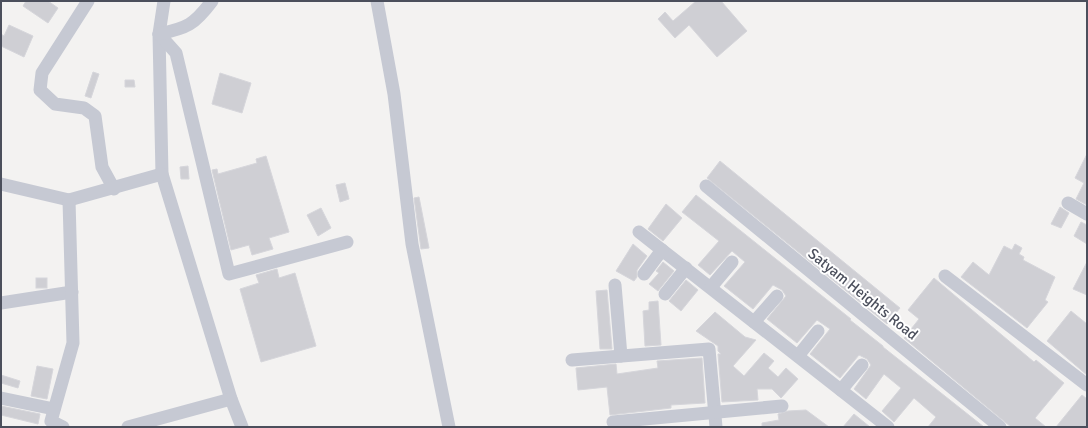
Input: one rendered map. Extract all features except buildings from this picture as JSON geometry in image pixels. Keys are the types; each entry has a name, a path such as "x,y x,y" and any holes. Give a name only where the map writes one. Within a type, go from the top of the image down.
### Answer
{"street":[{"path":"88,1 42,73 40,90 55,104 84,108 95,116 102,167 114,189"},
{"path":"164,1 158,34 162,174 231,399 242,427"},
{"path":"158,34 184,29 202,15 212,1"},
{"path":"376,1 394,94 412,244 449,427"},
{"path":"158,34 176,53 229,274 347,242"},
{"path":"1,184 70,200 114,189 162,174"},
{"name":"Satyam Heights Road","path":"706,186 1000,427"},
{"path":"63,427 51,421 73,343 70,200"},
{"path":"1068,203 1087,214"},
{"path":"639,232 888,427"},
{"path":"644,274 662,250"},
{"path":"711,287 732,262"},
{"path":"665,294 686,268"},
{"path":"945,276 1087,386"},
{"path":"615,285 621,356"},
{"path":"1,303 72,292"},
{"path":"754,322 777,296"},
{"path":"798,356 818,330"},
{"path":"572,360 709,349 716,427"},
{"path":"841,390 862,365"},
{"path":"1,398 54,409"},
{"path":"128,427 231,399"},
{"path":"614,422 782,406"}]}
